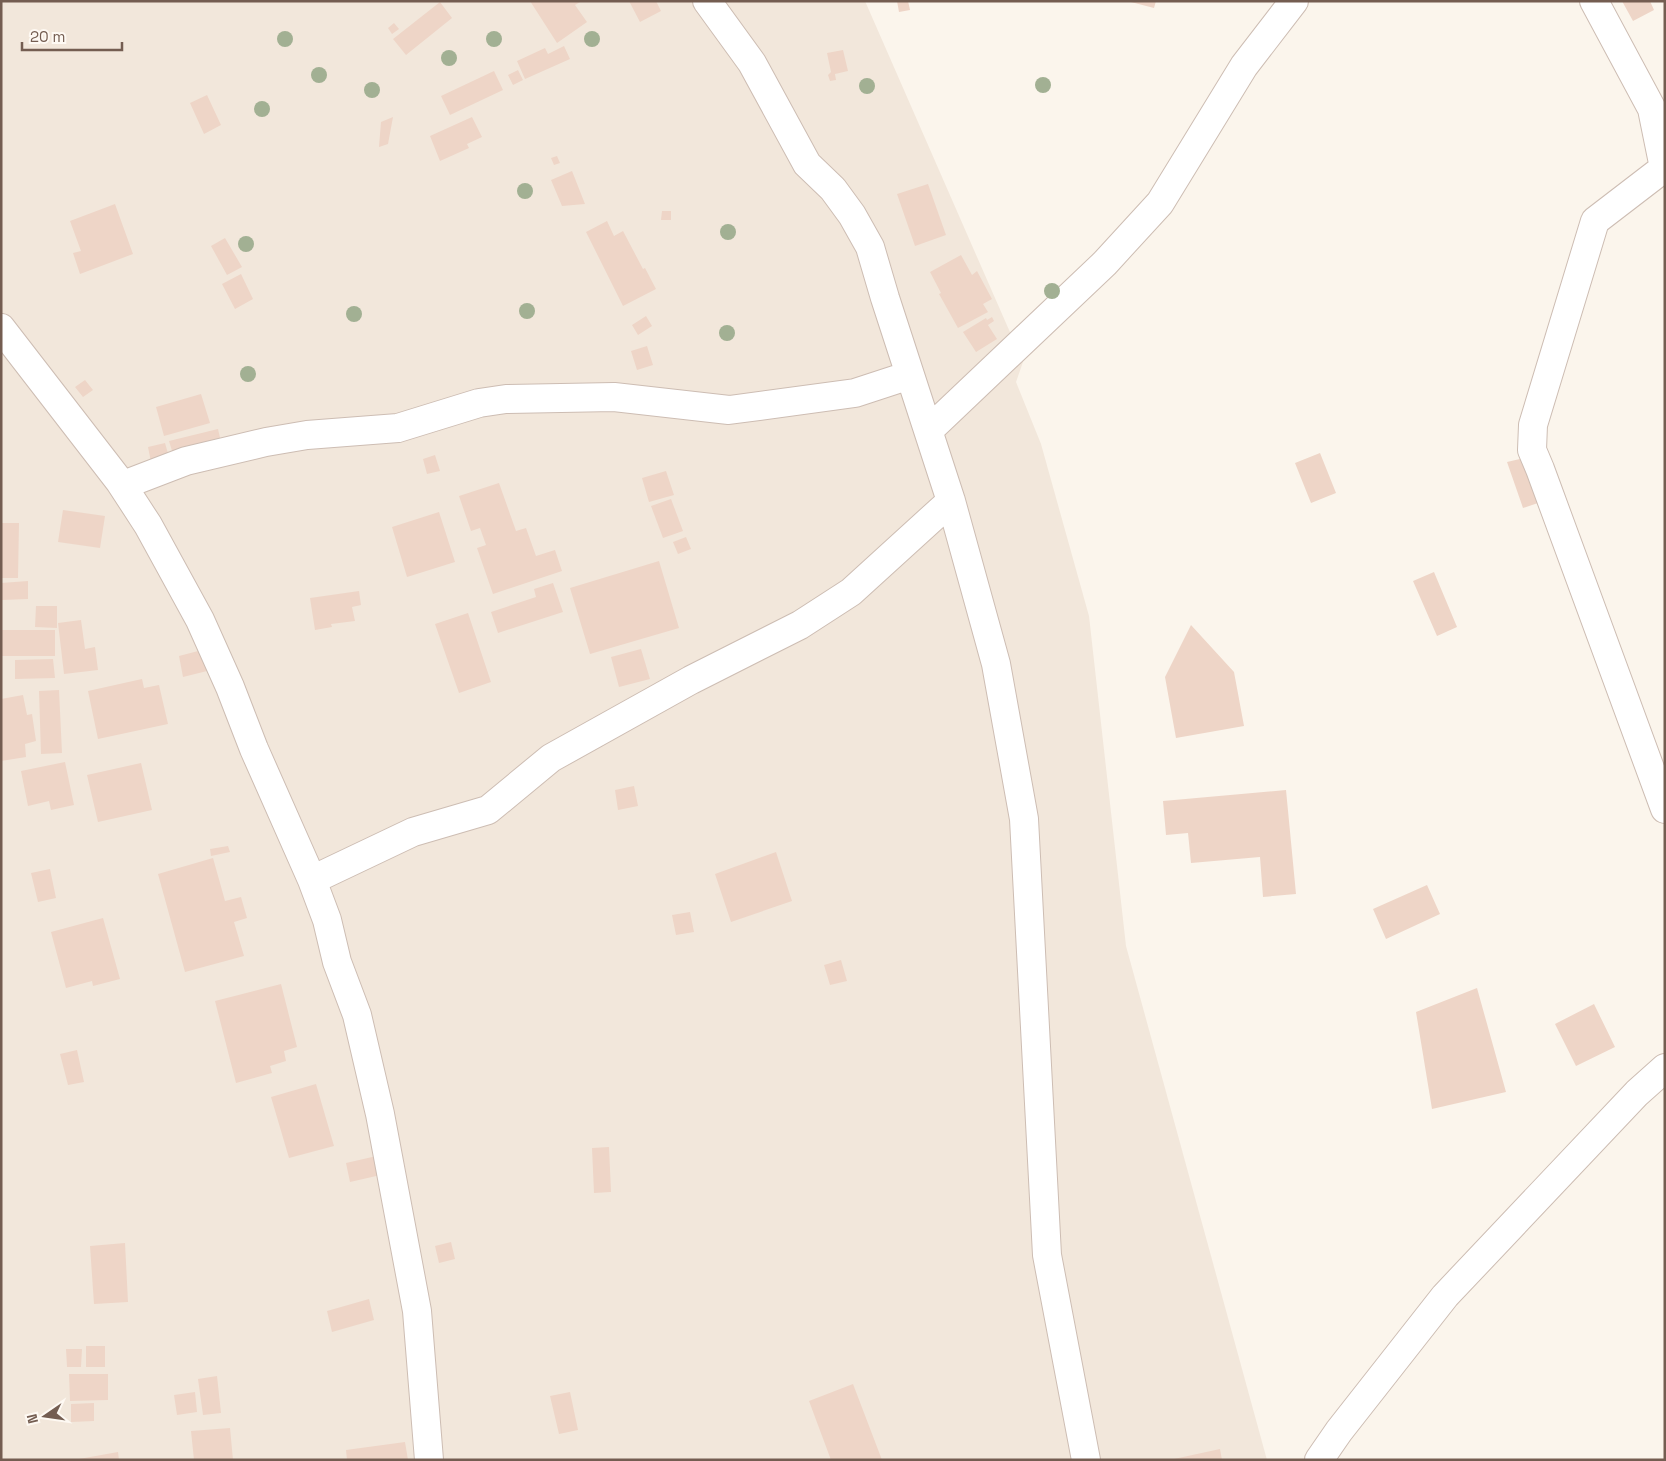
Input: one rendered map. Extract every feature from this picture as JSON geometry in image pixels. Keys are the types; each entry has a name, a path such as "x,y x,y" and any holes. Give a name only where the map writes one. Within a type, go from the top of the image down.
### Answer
{"street":[{"path":"707,1 752,63 807,164 833,189 852,215 870,246 951,501 996,664 1024,819 1047,1255 1086,1460"},
{"path":"929,430 1105,263 1160,204 1244,66 1294,1"},
{"path":"1594,1 1652,109 1664,168 1595,221 1533,425 1532,450 1544,478 1665,809"},
{"path":"1,328 120,482 148,525 200,620 312,880 327,920 337,962 357,1015 380,1114 417,1311 428,1460"},
{"path":"120,482 126,484 186,461 266,442 307,435 398,428 479,403 497,400 614,397 729,410 855,393 910,375"},
{"path":"312,880 413,832 488,810 551,758 691,680 800,626 851,592 951,501"},
{"path":"1320,1460 1339,1431 1445,1296 1637,1094 1665,1068"}],"shaded area":[{"path":"1,1 865,1 1023,362 1016,382 1041,444 1089,616 1126,946 1267,1460 1,1460"}],"building":[{"path":"530,1 582,1 575,5 587,22 557,43"},
{"path":"629,1 656,1 661,11 640,22"},
{"path":"897,1 908,1 910,10 899,12"},
{"path":"1127,1 1156,1 1154,8"},
{"path":"1622,1 1650,1 1654,10 1633,21"},
{"path":"440,2 452,18 406,55 393,39"},
{"path":"394,23 399,29 392,34 388,28"},
{"path":"564,46 570,59 525,79 517,61 545,48 548,54"},
{"path":"843,50 848,71 835,74 836,80 830,81 828,75 831,72 827,53"},
{"path":"518,70 523,80 513,85 508,75"},
{"path":"494,71 503,90 450,115 441,96"},
{"path":"207,95 221,125 204,134 190,103"},
{"path":"393,117 388,144 379,147 381,122"},
{"path":"472,117 482,137 467,144 469,148 440,161 430,136"},
{"path":"557,156 560,163 554,165 551,158"},
{"path":"572,171 585,204 562,206 551,180"},
{"path":"928,184 946,235 915,246 897,194"},
{"path":"115,204 133,254 80,274 73,253 81,251 70,221"},
{"path":"662,211 671,211 671,220 661,220"},
{"path":"607,221 614,236 623,231 656,289 623,306 586,232"},
{"path":"225,238 242,267 227,275 211,246"},
{"path":"961,255 972,275 977,271 992,299 983,304 988,312 958,328 939,294 941,293 930,272"},
{"path":"241,274 253,299 235,309 222,284"},
{"path":"646,316 652,326 638,335 632,325"},
{"path":"992,317 994,321 988,325 997,339 976,352 963,332 986,318 987,320"},
{"path":"647,346 653,365 637,370 631,351"},
{"path":"85,380 93,390 83,397 75,387"},
{"path":"201,394 210,423 164,436 156,407"},
{"path":"218,429 221,442 173,454 169,441"},
{"path":"165,443 169,457 151,462 148,447"},
{"path":"1320,453 1336,493 1311,503 1295,463"},
{"path":"435,455 440,471 427,474 423,459"},
{"path":"1524,458 1538,503 1523,508 1507,462"},
{"path":"666,471 674,495 649,502 642,478"},
{"path":"499,483 516,531 526,528 536,556 555,550 562,571 493,594 477,548 486,545 480,528 471,531 459,496"},
{"path":"671,499 683,531 663,538 651,506"},
{"path":"63,510 105,516 100,548 58,542"},
{"path":"439,512 455,562 407,577 392,527"},
{"path":"1,523 19,523 18,578 1,578"},
{"path":"686,537 691,549 678,554 673,542"},
{"path":"659,561 679,628 590,654 570,588"},
{"path":"1434,572 1457,627 1437,636 1413,581"},
{"path":"28,581 28,599 2,600 1,583"},
{"path":"553,583 563,612 498,633 491,612 536,597 534,589"},
{"path":"359,591 361,605 352,607 355,621 331,624 332,627 315,630 310,598"},
{"path":"36,606 57,606 57,628 35,627"},
{"path":"468,613 491,682 459,693 435,624"},
{"path":"81,620 85,649 95,647 98,670 64,674 58,623"},
{"path":"1191,625 1234,672 1244,726 1176,738 1165,677"},
{"path":"1,630 55,630 55,656 1,656"},
{"path":"641,649 650,679 619,687 611,657"},
{"path":"202,650 207,671 183,677 179,656"},
{"path":"53,659 55,678 15,679 15,660"},
{"path":"142,679 144,688 159,685 168,724 98,739 88,691"},
{"path":"59,690 62,753 41,754 39,691"},
{"path":"23,695 27,715 32,714 36,741 25,744 26,757 1,761 1,699"},
{"path":"65,762 74,805 51,810 49,801 28,806 21,771"},
{"path":"141,763 152,810 98,822 87,775"},
{"path":"634,786 638,806 618,810 615,790"},
{"path":"1286,790 1296,894 1263,897 1260,857 1191,863 1188,833 1166,835 1163,801"},
{"path":"228,846 230,852 211,856 210,849"},
{"path":"776,852 792,901 731,922 715,874"},
{"path":"213,858 225,901 241,897 247,918 234,922 244,956 185,972 158,874"},
{"path":"50,869 56,898 38,902 31,873"},
{"path":"1427,885 1440,914 1386,939 1373,909"},
{"path":"690,912 694,932 676,935 672,915"},
{"path":"103,918 120,979 93,986 92,981 66,988 51,932"},
{"path":"841,960 847,981 830,985 824,965"},
{"path":"281,984 297,1047 284,1051 286,1061 270,1066 272,1073 236,1083 215,1001"},
{"path":"1477,988 1506,1092 1432,1109 1416,1012"},
{"path":"1594,1004 1615,1047 1576,1066 1555,1024"},
{"path":"77,1050 84,1082 68,1085 60,1054"},
{"path":"316,1084 334,1146 289,1158 271,1097"},
{"path":"609,1147 611,1192 594,1193 592,1148"},
{"path":"381,1155 385,1174 350,1182 346,1163"},
{"path":"451,1242 455,1259 439,1263 435,1246"},
{"path":"125,1243 128,1302 94,1304 90,1246"},
{"path":"369,1299 374,1320 332,1332 327,1311"},
{"path":"86,1346 105,1346 105,1367 86,1367"},
{"path":"66,1349 82,1349 81,1367 67,1367"},
{"path":"69,1374 108,1374 108,1400 70,1401"},
{"path":"217,1376 221,1413 203,1415 198,1379"},
{"path":"853,1384 882,1460 831,1460 809,1401"},
{"path":"195,1392 197,1412 177,1415 174,1395"},
{"path":"570,1392 578,1430 559,1434 550,1396"},
{"path":"94,1403 94,1421 71,1422 71,1404"},
{"path":"230,1428 233,1460 194,1460 191,1431"},
{"path":"405,1442 408,1460 347,1460 346,1450"},
{"path":"1220,1449 1222,1460 1174,1460 1174,1459"},
{"path":"118,1452 119,1460 79,1460 79,1459"}]}
